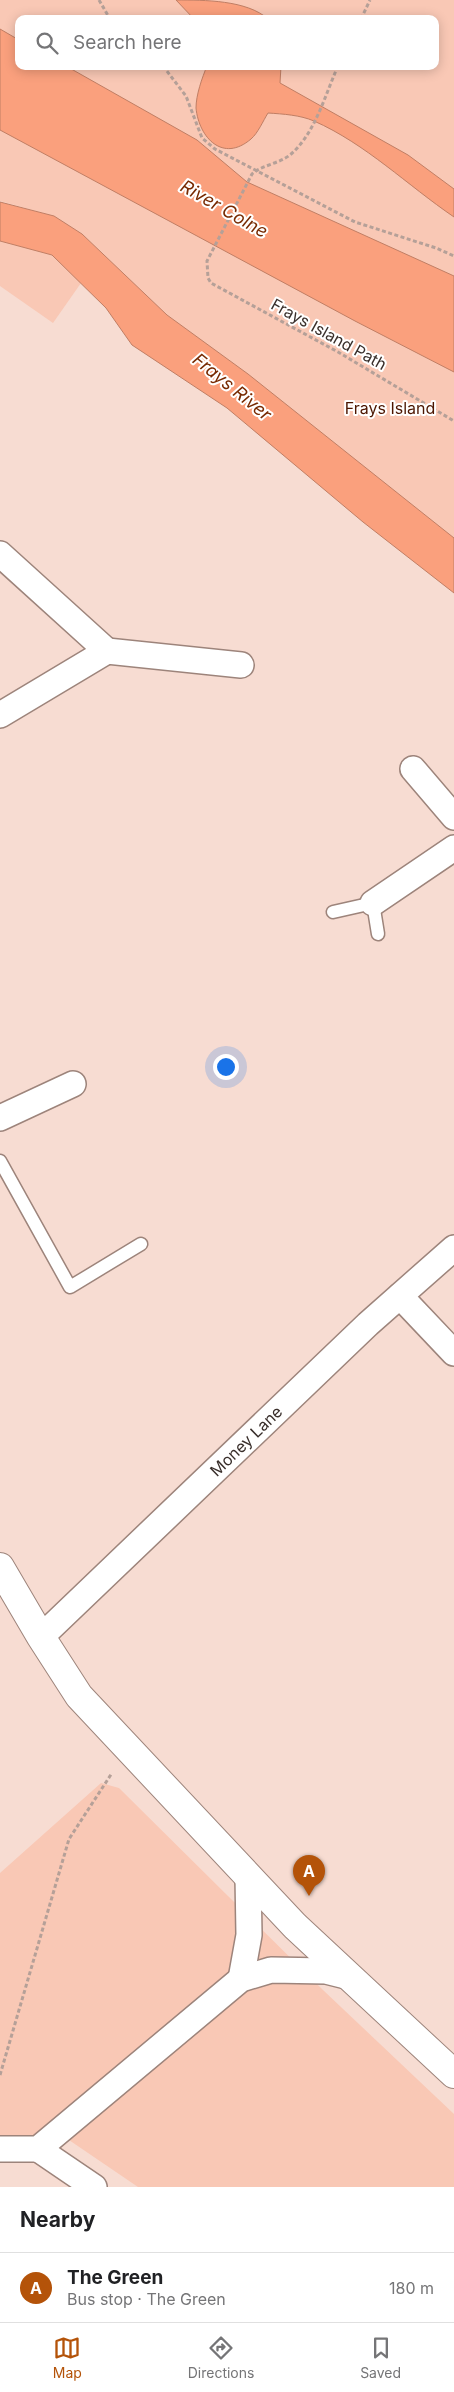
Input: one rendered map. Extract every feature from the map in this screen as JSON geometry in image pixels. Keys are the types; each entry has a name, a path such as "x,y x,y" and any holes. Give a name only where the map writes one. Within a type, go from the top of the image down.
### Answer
{"street":[{"path":"0,554 107,651 241,665"},
{"path":"0,715 107,651"},
{"path":"413,769 454,817"},
{"path":"373,903 454,848"},
{"path":"0,1118 73,1084"},
{"name":"Money Lane","path":"41,1637 400,1296 454,1248"},
{"path":"400,1296 454,1352"},
{"path":"0,1567 41,1637 79,1696 295,1926 454,2074"},
{"path":"241,1979 249,1935 248,1876"},
{"path":"38,2149 241,1979 278,1970 326,1971 350,1977"},
{"path":"0,2149 38,2149 94,2187"}],"lane":[{"path":"333,912 373,903 378,934"},
{"path":"0,1162 70,1287 141,1244"}],"path":[{"path":"99,0 108,15"},
{"path":"363,15 370,0"},
{"path":"166,70 186,96 202,138 215,149 257,169 355,222 436,248 454,256"},
{"path":"257,169 288,156 307,133 336,70"},
{"name":"Frays Island Path","path":"257,169 252,174 207,261 208,278 211,283 338,352 454,420"},
{"path":"0,2075 69,1839 128,1749"}],"green space":[{"name":"Frays Island","path":"0,0 454,0 454,538 248,374 167,315 82,234 54,216 0,201"},
{"path":"0,241 52,255 81,283 53,323 0,286"},
{"path":"101,1783 119,1788 323,1990 454,2114 454,2187 138,2187 66,2138 0,2138 0,1873"}],"water":[{"path":"176,0 225,2 249,8 262,15 190,15"},
{"name":"River Colne","path":"0,29 15,38 15,70 73,70 197,140 247,182 454,276 454,372 355,321 0,130"},
{"path":"205,70 281,70 280,83 408,155 454,189 454,217 369,153 333,130 309,119 268,113 254,136 241,146 222,148 214,144 207,137 198,119 196,103"},
{"name":"Frays River","path":"0,202 54,216 82,234 167,315 248,374 454,538 454,593 363,522 227,408 132,345 106,308 52,255 0,241"}],"place":[{"name":"The Green","path":"309,1896"}]}
